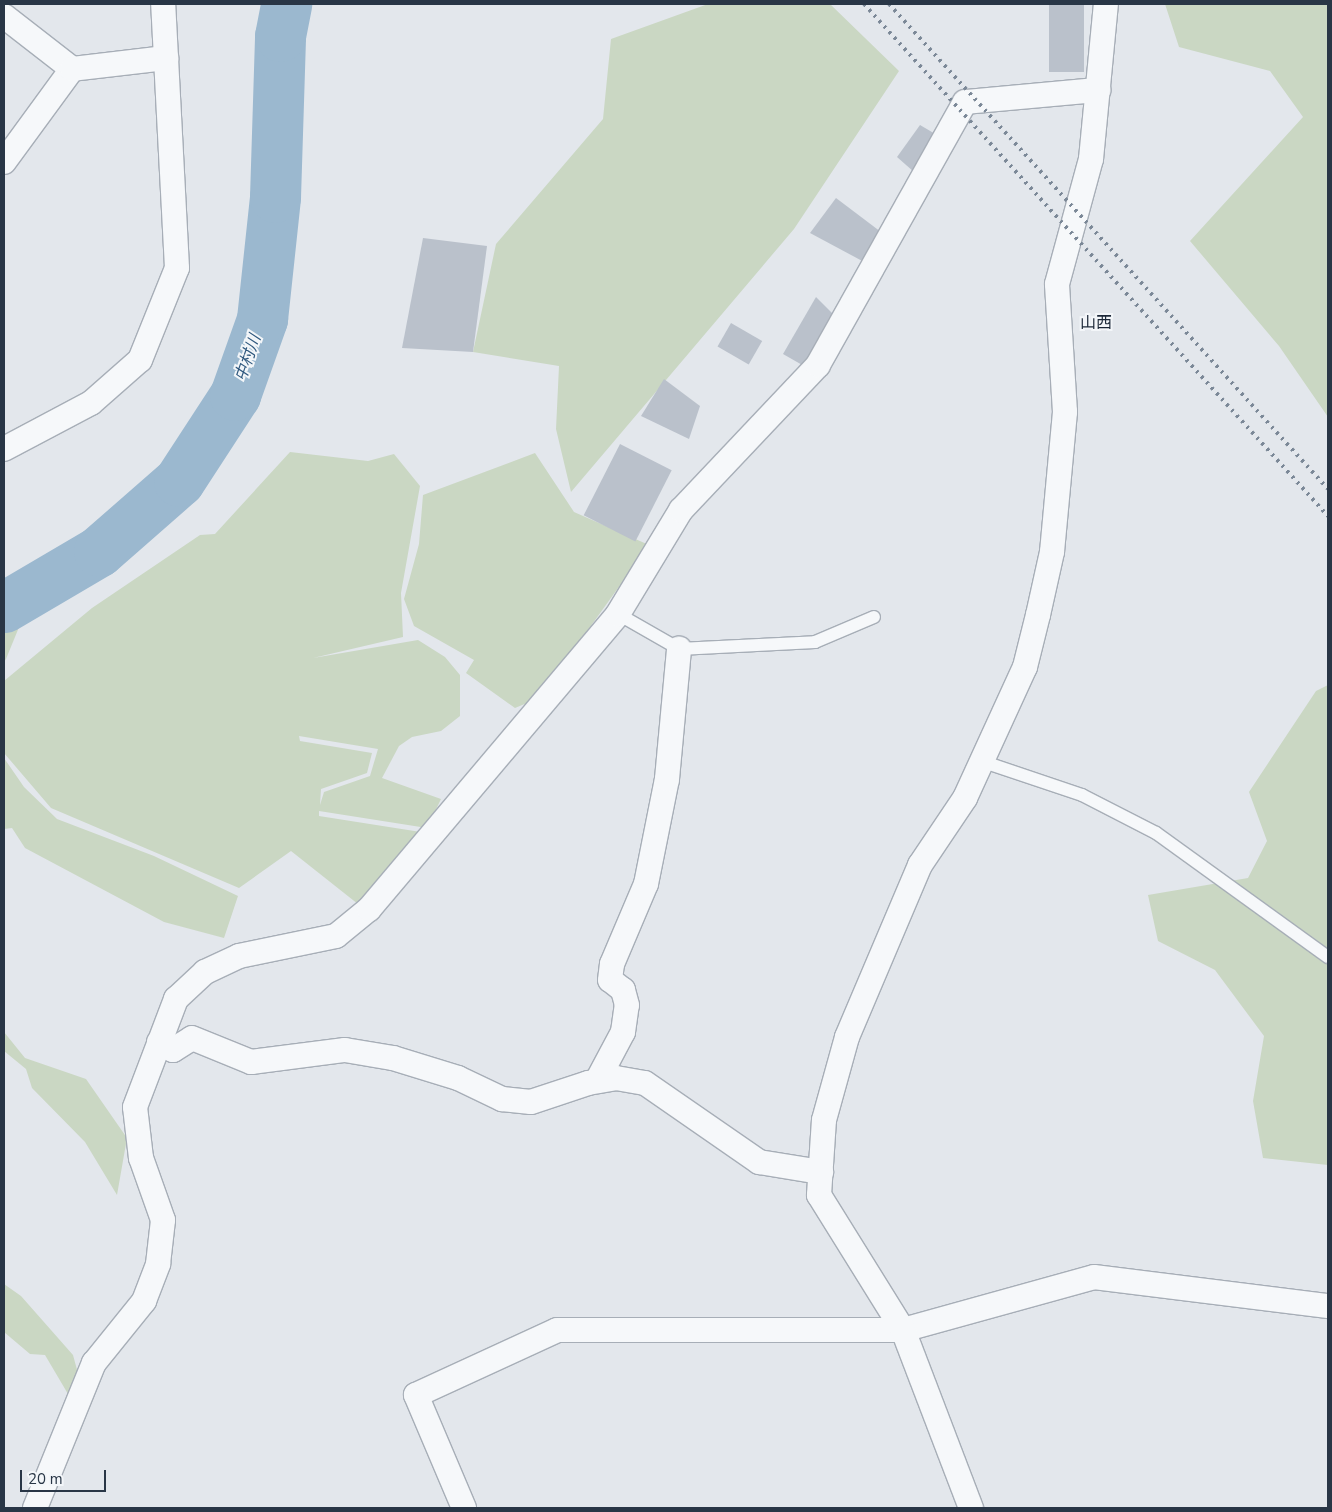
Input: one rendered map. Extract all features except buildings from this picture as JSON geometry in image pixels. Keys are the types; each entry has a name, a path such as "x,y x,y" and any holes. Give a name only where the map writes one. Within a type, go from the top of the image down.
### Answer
{"street":[{"path":"4,449 90,403 140,360 177,268 163,4"},
{"path":"971,1508 903,1330 819,1195 824,1120 847,1037 920,864 965,798 1025,667 1052,552 1065,412 1057,284 1091,159 1106,4"},
{"path":"4,16 72,69 166,58"},
{"path":"4,162 72,69"},
{"path":"35,1508 94,1363 144,1302 158,1264 163,1220 141,1158 135,1107 176,999 205,972 239,956 336,936 369,909 618,614 680,510 818,365 965,102 1098,90"},
{"path":"597,1081 623,1032 628,1006 624,990 610,980 612,964 646,884 667,779 678,649"},
{"path":"159,1042 173,1050 192,1038 251,1062 345,1050 393,1058 458,1078 502,1099 531,1102 597,1081 616,1078 645,1083 759,1162 821,1172"},
{"path":"464,1508 416,1395 557,1330 903,1330 1094,1277 1328,1306"}],"lane":[{"path":"618,614 678,649 815,642 874,617"},
{"path":"981,761 1082,795 1156,833 1328,957"}],"green space":[{"path":"708,4 830,4 899,71 794,229 571,492 556,429 559,366 473,352 496,244 603,119 611,39"},
{"path":"1165,4 1328,4 1328,417 1279,346 1190,241 1303,117 1270,71 1179,47"},
{"path":"290,452 368,461 394,454 420,486 401,593 403,637 313,658 418,640 445,657 460,675 460,716 441,731 412,737 399,746 382,778 441,799 427,828 319,811 319,816 427,833 363,908 291,851 239,888 51,808 4,753 4,681 92,608 200,535 215,534","holes":["299,736 378,749 370,776 324,792 320,805 321,789 367,773 372,753 300,741"]},
{"path":"535,453 574,512 649,545 539,698 515,708 466,673 474,660 414,626 404,599 419,544 423,495"},
{"path":"26,610 6,659 4,662 4,620"},
{"path":"1328,685 1328,1165 1263,1158 1253,1101 1264,1036 1215,970 1158,941 1148,895 1248,878 1267,841 1249,792 1316,691"},
{"path":"4,758 24,787 57,819 154,856 238,896 224,938 164,922 25,848 12,828 4,829"},
{"path":"4,1032 25,1058 86,1079 127,1138 117,1195 85,1142 32,1088 26,1069 4,1051"},
{"path":"4,1284 21,1296 73,1355 79,1377 68,1394 45,1355 30,1354 4,1332"}],"waterway":[{"name":"中村川","path":"4,607 99,551 179,481 235,395 262,319 275,197 280,36 286,4"}],"railway":[{"path":"864,4 1328,516"},
{"path":"889,4 1328,489"}],"district":[{"name":"山西","path":"1096,323"}]}
